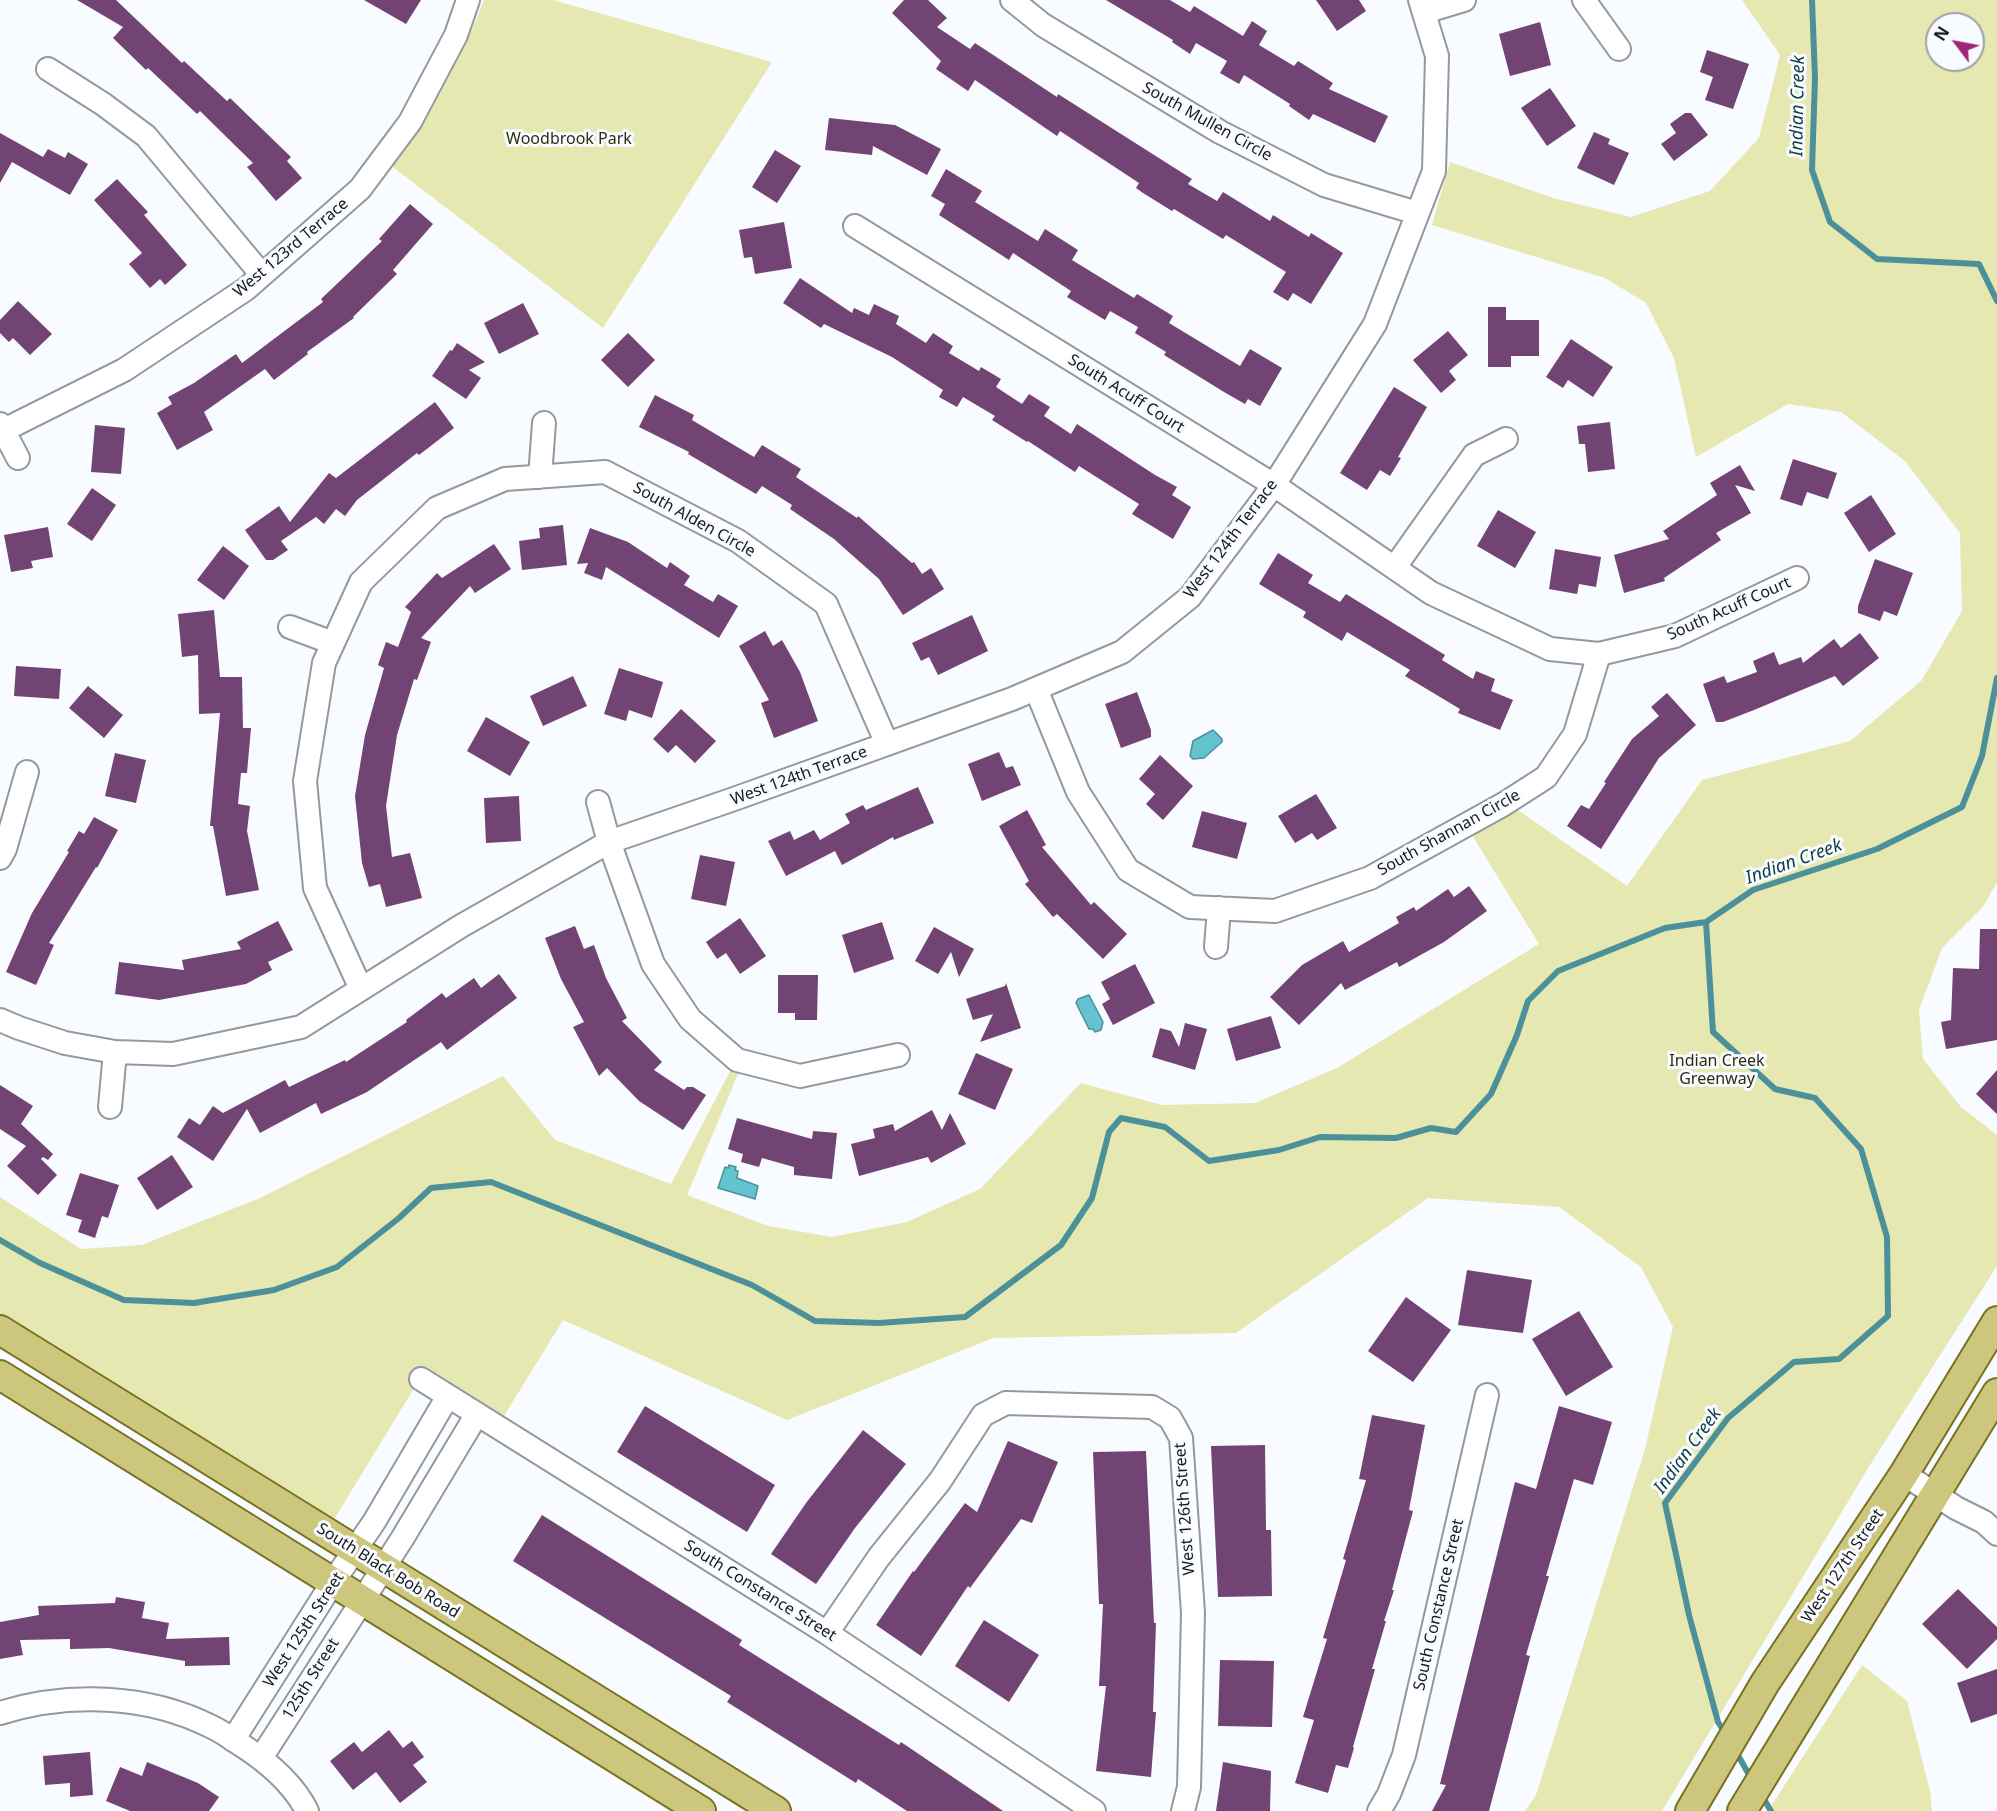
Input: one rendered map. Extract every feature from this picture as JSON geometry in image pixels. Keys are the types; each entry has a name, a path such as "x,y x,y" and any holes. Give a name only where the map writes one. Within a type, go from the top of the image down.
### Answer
{"main road":[{"name":"West 127th Street","path":"1693,1806 1765,1683 1904,1474 1997,1321"},
{"name":"South Black Bob Road","path":"0,1330 776,1811"},
{"path":"0,1375 701,1811"},
{"path":"1742,1811 1997,1393"}],"street":[{"name":"West 123rd Terrace","path":"1,429 124,370 246,289 360,189 410,122 456,35 468,0"},
{"name":"South Mullen Circle","path":"1012,0 1043,25 1220,132 1324,185 1417,213"},
{"path":"1422,6 1464,0"},
{"path":"1584,0 1619,49"},
{"name":"West 124th Terrace","path":"0,1020 65,1043 115,1052 173,1054 301,1027 461,926 609,842 1036,689 1122,652 1190,597 1274,485 1375,324 1434,171 1437,56 1422,6"},
{"path":"48,69 103,104 146,136 262,275"},
{"name":"South Acuff Court","path":"855,226 1274,485 1431,593 1550,649 1599,654 1675,636 1797,578"},
{"path":"540,477 544,423"},
{"path":"1,429 18,458"},
{"path":"1395,567 1474,455 1506,439"},
{"name":"South Alden Circle","path":"361,988 315,888 305,781 324,663 361,582 437,508 505,479 605,472 738,541 826,604 887,744"},
{"path":"290,627 333,643"},
{"name":"South Shannan Circle","path":"1036,689 1078,792 1128,870 1190,907 1275,911 1370,878 1504,804 1545,777 1575,734 1599,654"},
{"path":"0,858 5,849 27,772"},
{"path":"598,802 609,842 653,964 690,1019 737,1060 800,1076 898,1055"},
{"path":"1216,947 1219,908"},
{"path":"110,1107 115,1052"},
{"name":"South Constance Street","path":"421,1379 828,1633 1095,1811"},
{"name":"South Constance Street","path":"1379,1811 1389,1794 1404,1755 1487,1395"},
{"name":"West 125th Street","path":"233,1740 333,1582 374,1522 448,1396"},
{"name":"West 126th Street","path":"828,1633 879,1557 940,1481 983,1415 1005,1403 1152,1407 1170,1418 1181,1438 1193,1613 1189,1787 1183,1811"},
{"name":"West 125th Street","path":"362,1600 477,1414"},
{"path":"1904,1474 1956,1508 1984,1522 1997,1534"},
{"name":"125th Street","path":"261,1758 362,1600"},
{"path":"0,1713 38,1703 87,1699 126,1701 165,1709 213,1727 261,1758 276,1770 307,1811"}],"green space":[{"name":"Woodbrook Park","path":"484,0 553,0 772,62 603,328 389,164 442,85 465,43"},
{"name":"Indian Creek Greenway","path":"1742,0 1997,0 1997,882 1983,907 1942,948 1919,1010 1923,1059 1961,1107 1997,1135 1997,1266 1870,1465 1662,1811 1525,1811 1536,1795 1645,1449 1673,1327 1641,1267 1559,1207 1428,1198 1236,1333 993,1338 787,1420 563,1320 504,1416 427,1367 333,1521 0,1314 0,1197 81,1249 142,1245 260,1198 503,1076 555,1140 671,1184 734,1064 741,1067 687,1195 768,1226 832,1237 907,1222 980,1189 1081,1083 1162,1105 1255,1103 1337,1068 1539,944 1472,835 1518,810 1627,886 1702,780 1850,741 1922,680 1962,611 1960,533 1905,461 1841,412 1788,404 1696,457 1674,358 1646,303 1605,278 1432,225 1450,162 1553,198 1631,217 1710,191 1759,138 1780,55"},
{"path":"1862,1665 1907,1701 1930,1791 1932,1811 1768,1811"}],"water":[{"path":"1213,730 1222,742 1204,758 1193,759 1190,756 1193,741"},
{"path":"1089,995 1103,1022 1101,1030 1095,1032 1089,1029 1076,1003 1078,999"},
{"path":"729,1165 736,1167 737,1178 758,1186 755,1199 718,1188 725,1167 728,1168"}],"building":[{"path":"77,0 116,0 182,63 184,61 227,101 230,98 291,157 287,161 302,178 276,201 247,167 253,163 200,111 197,114 113,38 123,27"},
{"path":"364,0 421,0 406,24"},
{"path":"904,0 928,0 947,18 937,27 970,49 975,43 1057,97 1058,94 1192,179 1188,184 1217,201 1223,192 1270,221 1273,215 1309,237 1311,233 1343,253 1311,304 1293,293 1288,301 1273,292 1286,272 1226,235 1223,239 1174,209 1172,211 1136,188 1139,183 1060,131 1057,136 975,80 968,91 936,69 941,61 892,13"},
{"path":"1106,0 1170,0 1190,12 1194,6 1243,36 1252,21 1267,31 1259,45 1294,66 1298,61 1333,83 1329,89 1388,116 1375,143 1313,114 1309,120 1289,106 1290,104 1244,75 1239,84 1220,73 1227,61 1196,43 1190,54 1172,42 1173,40"},
{"path":"1316,0 1359,0 1366,11 1337,31"},
{"path":"1540,22 1551,65 1510,76 1499,34"},
{"path":"1707,50 1749,64 1733,109 1705,100 1713,77 1700,72"},
{"path":"1550,88 1576,126 1547,146 1521,108"},
{"path":"1685,113 1691,113 1708,135 1674,161 1661,144 1676,133 1670,124"},
{"path":"829,118 895,125 941,149 927,175 873,146 872,155 825,150"},
{"path":"1594,132 1610,139 1608,144 1629,153 1614,185 1577,168"},
{"path":"0,133 43,157 48,149 65,158 68,152 88,164 70,195 12,162 0,183"},
{"path":"775,150 801,166 777,203 752,187"},
{"path":"946,169 982,191 975,202 1038,241 1045,229 1078,250 1072,260 1134,298 1137,294 1173,316 1169,323 1240,366 1250,349 1282,368 1260,406 1248,399 1245,404 1224,392 1164,355 1166,352 1135,333 1138,327 1110,311 1105,320 1067,297 1071,291 1013,253 1009,260 939,215 945,204 931,196"},
{"path":"117,179 148,212 144,215 187,265 165,285 160,279 150,288 129,264 142,253 94,200"},
{"path":"410,204 433,224 393,270 397,274 354,318 307,352 308,354 274,380 265,369 204,412 213,430 177,450 157,413 172,404 168,397 194,383 236,354 242,363 323,302 321,299 382,241 379,239"},
{"path":"784,222 792,268 755,274 752,257 744,258 739,230"},
{"path":"800,278 852,313 854,308 869,315 874,304 899,316 896,324 926,343 933,333 953,346 949,353 979,371 981,367 1001,379 996,387 1022,404 1029,394 1050,407 1044,416 1071,434 1077,424 1177,487 1172,495 1191,507 1173,539 1132,514 1139,504 1079,466 1075,472 992,420 995,416 963,397 957,407 939,397 943,390 892,357 824,324 821,328 783,303"},
{"path":"18,301 52,334 30,355 13,338 9,342 0,333 0,320"},
{"path":"523,303 539,334 499,354 484,323"},
{"path":"1488,307 1506,307 1506,320 1539,320 1539,356 1511,356 1511,367 1488,367"},
{"path":"1448,331 1468,355 1449,371 1456,380 1441,393 1413,360"},
{"path":"628,333 655,360 628,387 601,360"},
{"path":"1571,339 1613,367 1593,397 1568,380 1563,388 1546,377"},
{"path":"457,343 485,362 469,370 481,378 466,399 432,376"},
{"path":"1394,387 1427,407 1398,457 1401,458 1390,476 1380,470 1367,490 1340,473"},
{"path":"655,395 694,415 692,420 754,457 762,445 801,469 796,477 857,518 858,516 912,563 914,562 922,574 931,568 944,589 903,615 879,579 834,539 790,509 792,505 762,486 756,494 688,454 689,452 639,427"},
{"path":"435,402 454,428 419,455 417,453 357,500 345,516 336,509 324,524 316,517 281,541 288,550 273,560 266,560 245,530 279,506 290,522 329,473 336,478"},
{"path":"1610,422 1615,469 1588,472 1585,444 1579,444 1577,426"},
{"path":"95,425 125,428 121,474 91,472"},
{"path":"1793,459 1837,473 1828,499 1807,492 1802,506 1780,499"},
{"path":"1740,465 1755,491 1735,485 1751,513 1716,533 1721,540 1664,578 1665,581 1624,593 1614,555 1669,539 1663,531 1717,495 1710,483"},
{"path":"92,488 116,505 92,541 67,524"},
{"path":"1871,495 1896,534 1869,552 1844,513"},
{"path":"1498,510 1536,532 1515,568 1477,546"},
{"path":"563,525 567,565 522,570 519,541 540,538 539,528"},
{"path":"48,527 53,557 31,561 33,568 11,572 4,535"},
{"path":"590,528 628,542 667,568 670,562 690,576 684,585 713,602 718,594 738,606 719,638 606,567 602,580 584,573 588,563 577,564"},
{"path":"494,544 511,569 475,593 470,586 421,638 431,642 417,680 414,679 397,735 386,806 392,857 410,853 422,898 386,907 380,884 369,887 362,863 355,796 365,735 384,668 378,665 386,642 398,647 411,612 405,607 437,573 442,578"},
{"path":"223,546 249,566 224,600 197,580"},
{"path":"1555,549 1601,557 1596,587 1579,584 1577,594 1549,589"},
{"path":"1278,553 1313,575 1308,583 1340,602 1346,594 1445,655 1442,660 1473,679 1476,671 1495,679 1491,691 1513,700 1500,730 1458,713 1460,709 1405,676 1410,670 1347,632 1342,641 1303,617 1306,612 1259,584"},
{"path":"1875,559 1913,573 1897,616 1884,611 1880,621 1858,613 1858,606"},
{"path":"214,610 220,677 242,677 243,728 251,728 247,773 241,773 238,804 250,806 247,831 259,890 226,896 213,826 210,826 220,713 199,714 198,655 182,657 178,614"},
{"path":"972,615 988,651 938,675 929,657 921,661 912,643"},
{"path":"765,631 773,646 782,640 800,672 818,721 774,738 761,703 769,700 739,646"},
{"path":"1860,633 1879,658 1843,686 1835,676 1723,722 1716,722 1703,684 1724,676 1727,683 1757,672 1753,661 1774,652 1779,665 1801,657 1803,663 1834,639 1841,648"},
{"path":"16,666 61,669 59,699 14,696"},
{"path":"619,668 663,682 652,718 629,710 626,721 604,714"},
{"path":"573,676 587,706 543,726 530,696"},
{"path":"88,686 123,715 104,738 69,708"},
{"path":"1137,692 1151,730 1151,737 1121,748 1105,704"},
{"path":"1667,693 1696,725 1659,758 1601,849 1567,826 1581,805 1589,809 1632,739 1659,716 1651,707"},
{"path":"681,709 716,741 695,763 676,745 668,753 653,739"},
{"path":"486,717 530,742 510,776 467,751"},
{"path":"999,752 1006,768 1013,766 1021,785 982,801 968,764"},
{"path":"115,753 146,760 136,803 105,796"},
{"path":"1160,755 1193,786 1163,820 1146,804 1155,794 1139,779"},
{"path":"918,787 934,823 894,840 893,837 842,865 835,851 786,876 768,841 790,831 794,840 814,830 820,840 850,823 845,814 863,805 866,810"},
{"path":"1316,794 1337,828 1317,840 1312,833 1295,843 1278,816"},
{"path":"519,796 521,841 486,843 484,798"},
{"path":"1027,810 1046,845 1042,847 1091,905 1094,902 1127,934 1103,959 1057,914 1053,917 1025,884 1029,881 999,826"},
{"path":"1202,811 1247,823 1237,859 1192,847"},
{"path":"94,817 118,830 97,868 49,943 54,945 36,985 6,972 32,913 69,852 67,851 79,831 84,834"},
{"path":"700,855 735,862 726,906 691,899"},
{"path":"1469,886 1487,911 1444,942 1399,967 1397,962 1345,990 1341,983 1299,1025 1270,997 1302,965 1343,941 1349,952 1399,923 1396,917 1414,907 1416,911 1448,889 1454,897"},
{"path":"740,918 766,956 740,974 726,953 717,959 706,942"},
{"path":"278,921 293,950 268,962 272,970 246,984 159,1000 115,994 119,962 184,970 182,960 241,949 237,942"},
{"path":"882,922 894,959 854,973 842,935"},
{"path":"575,926 584,949 594,945 606,978 627,1018 622,1021 662,1062 654,1070 684,1090 687,1087 693,1087 706,1095 683,1130 639,1101 607,1068 599,1076 573,1027 584,1022 561,979 545,938"},
{"path":"934,927 974,949 959,977 951,952 938,974 915,961"},
{"path":"1980,929 1997,929 1997,1040 1946,1049 1941,1022 1951,1020 1953,968 1979,969"},
{"path":"1135,964 1155,1003 1113,1025 1102,1004 1110,999 1101,982"},
{"path":"499,974 517,998 447,1050 441,1042 367,1092 321,1114 316,1103 260,1133 247,1109 213,1161 177,1137 189,1118 200,1125 213,1106 223,1113 285,1080 289,1087 345,1060 346,1062 407,1022 406,1020 442,993 446,998 474,978 481,988"},
{"path":"778,975 818,975 817,1020 795,1020 795,1013 778,1013"},
{"path":"1006,983 1021,1028 980,1042 993,1014 973,1020 966,999 1005,986"},
{"path":"1271,1016 1281,1048 1236,1061 1227,1029"},
{"path":"1185,1023 1207,1029 1195,1070 1152,1057 1160,1028 1171,1031 1179,1047"},
{"path":"976,1053 1013,1069 995,1110 958,1094"},
{"path":"1997,1070 1997,1114 1976,1094"},
{"path":"0,1085 33,1106 21,1124 53,1154 48,1160 43,1157 41,1159 57,1175 38,1195 7,1166 26,1146 0,1129"},
{"path":"932,1110 942,1130 950,1113 966,1144 931,1163 928,1157 859,1176 851,1144 875,1138 873,1129 893,1124 895,1131"},
{"path":"737,1118 812,1139 813,1131 837,1133 832,1179 794,1175 794,1167 762,1158 759,1167 741,1162 743,1154 728,1149"},
{"path":"172,1155 193,1187 157,1210 137,1178"},
{"path":"80,1173 119,1185 108,1218 102,1216 95,1238 78,1232 82,1220 66,1215"},
{"path":"1467,1270 1532,1280 1523,1333 1458,1325"},
{"path":"1406,1297 1451,1330 1413,1382 1368,1351"},
{"path":"1579,1311 1613,1367 1566,1396 1532,1339"},
{"path":"645,1406 775,1485 747,1532 617,1452"},
{"path":"1559,1406 1612,1422 1593,1485 1574,1479 1546,1576 1549,1576 1526,1655 1530,1656 1489,1811 1432,1811 1446,1785 1440,1784 1515,1482 1536,1489"},
{"path":"1372,1415 1425,1425 1409,1510 1413,1511 1372,1669 1375,1669 1348,1768 1336,1765 1328,1793 1295,1783 1314,1720 1303,1717 1327,1639 1323,1638 1366,1480 1359,1479"},
{"path":"863,1430 906,1464 855,1528 816,1584 771,1554 806,1503"},
{"path":"1008,1441 1058,1462 1032,1523 1021,1519 970,1588 968,1586 921,1656 876,1625 913,1571 965,1503 977,1512"},
{"path":"1265,1445 1266,1530 1271,1530 1272,1596 1218,1597 1211,1446"},
{"path":"1146,1451 1154,1623 1156,1623 1153,1712 1156,1712 1151,1777 1096,1771 1106,1686 1099,1686 1103,1604 1099,1604 1093,1452"},
{"path":"542,1515 742,1640 739,1645 899,1745 901,1742 1003,1811 907,1811 858,1779 856,1783 727,1702 731,1696 513,1561"},
{"path":"1958,1589 1997,1627 1997,1639 1967,1669 1922,1624"},
{"path":"116,1597 145,1602 142,1618 169,1623 166,1639 229,1637 230,1665 185,1666 185,1661 109,1648 70,1649 70,1639 20,1640 23,1655 0,1659 0,1622 39,1615 38,1606 115,1603"},
{"path":"984,1620 1039,1655 1009,1702 955,1666"},
{"path":"1220,1660 1274,1661 1272,1727 1218,1726"},
{"path":"1997,1669 1997,1714 1971,1723 1957,1683"},
{"path":"389,1730 403,1748 412,1741 424,1757 413,1765 427,1782 400,1803 376,1772 353,1790 330,1761 354,1742 362,1752"},
{"path":"90,1752 93,1795 70,1797 70,1783 45,1785 43,1756"},
{"path":"147,1762 198,1783 219,1797 209,1811 130,1811 106,1801 120,1767 142,1776"},
{"path":"1223,1762 1271,1771 1270,1811 1216,1811"}],"waterway":[{"name":"Indian Creek","path":"1812,0 1815,78 1812,170 1830,222 1877,259 1979,264 1997,301"},
{"name":"Indian Creek","path":"1725,1733 1718,1722 1689,1615 1665,1503 1728,1418 1794,1362 1839,1359 1888,1316 1887,1237 1861,1149 1815,1098 1775,1089 1713,1032 1706,922 1753,890 1877,849 1962,807 1982,756 1997,678"},
{"path":"0,1240 40,1263 124,1300 194,1303 274,1290 337,1267 399,1218 431,1188 491,1182 752,1285 815,1321 879,1323 965,1317 1061,1245 1092,1198 1109,1132 1121,1118 1165,1127 1209,1161 1279,1150 1320,1137 1396,1138 1431,1128 1456,1132 1491,1094 1517,1035 1528,1001 1558,971 1665,928 1706,922"},
{"name":"Indian Creek","path":"1735,1750 1752,1780"},
{"name":"Indian Creek","path":"1762,1796 1771,1811"}]}
